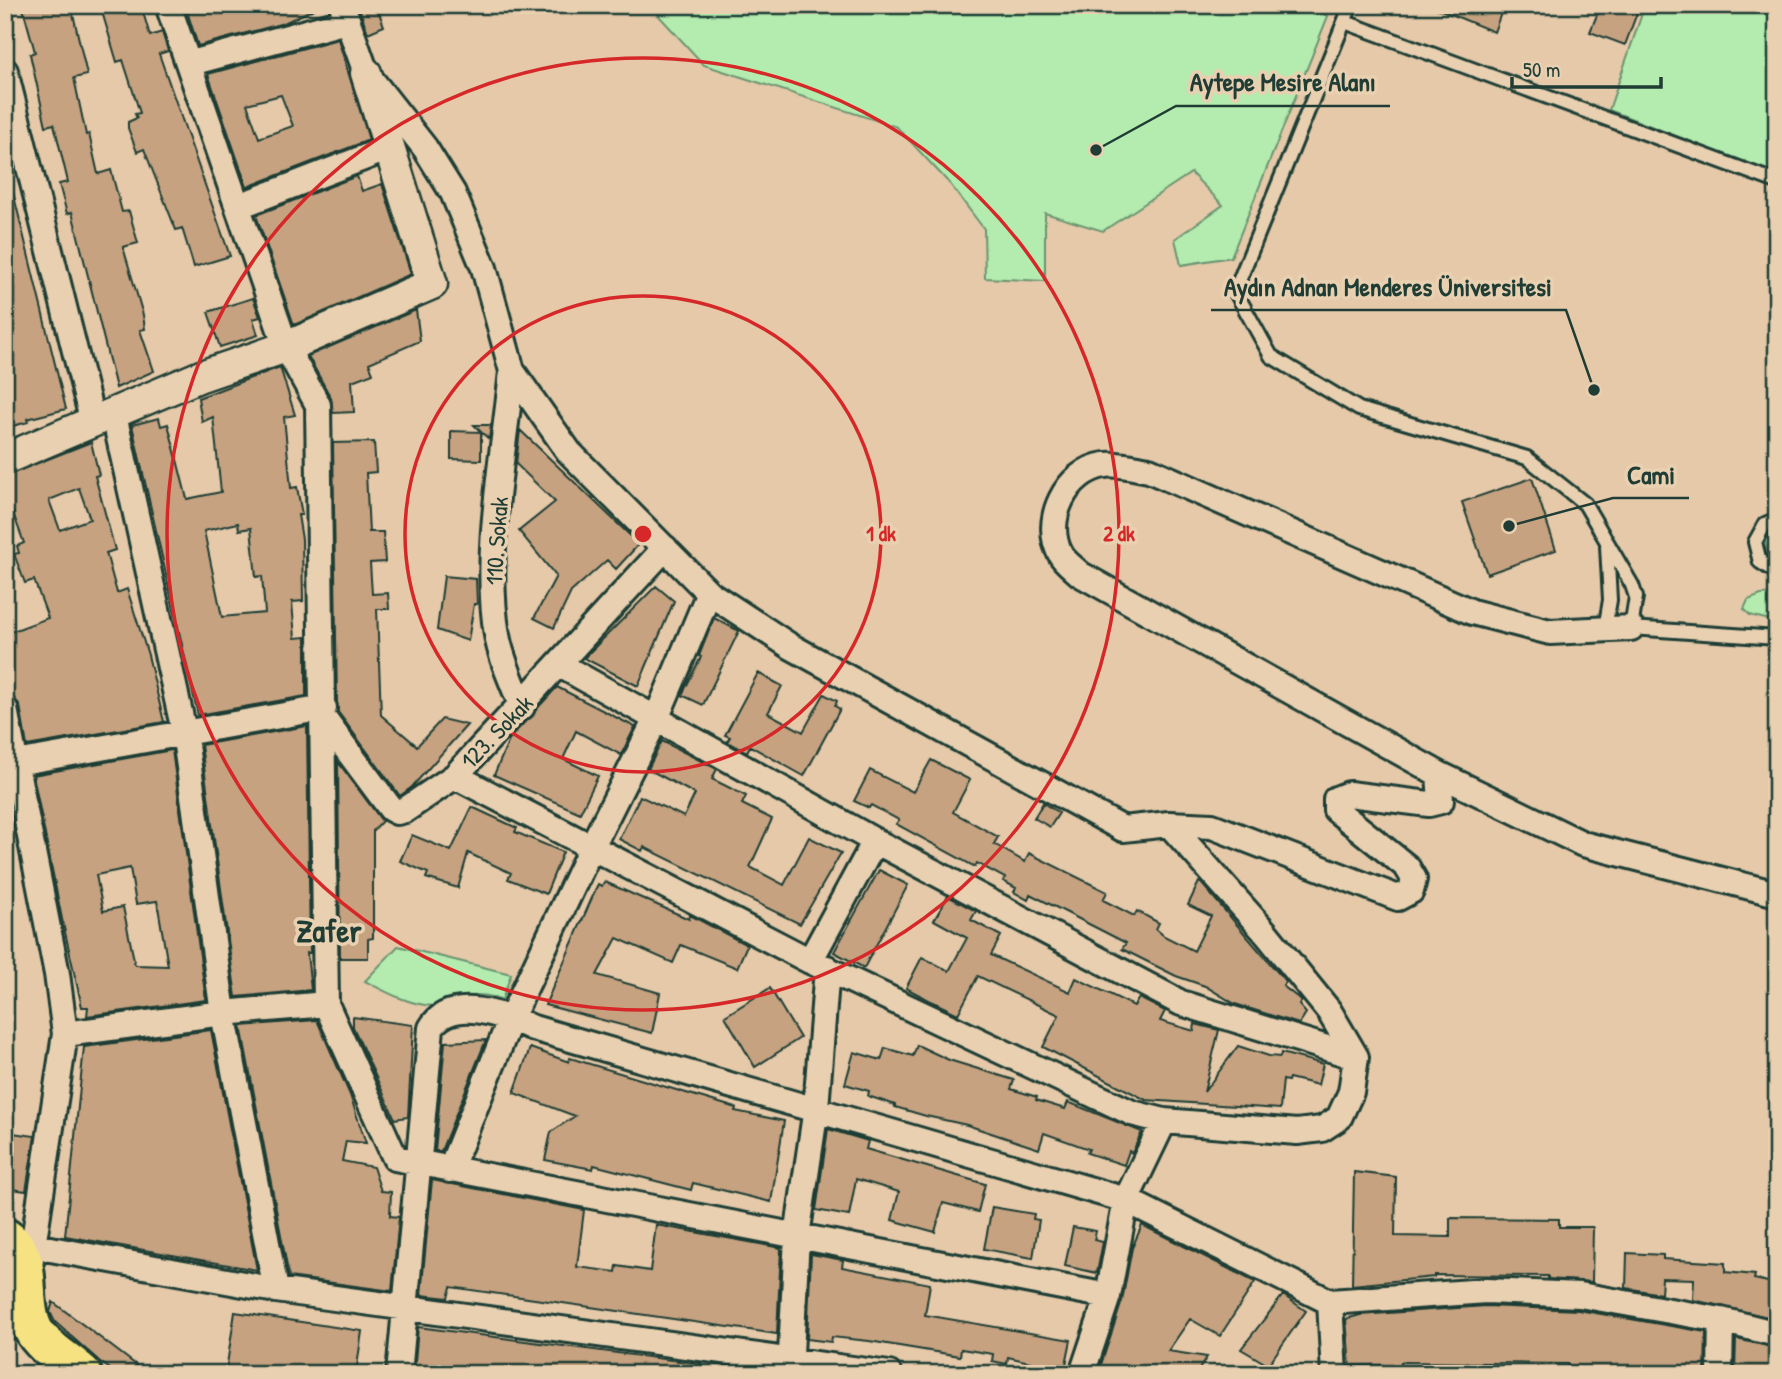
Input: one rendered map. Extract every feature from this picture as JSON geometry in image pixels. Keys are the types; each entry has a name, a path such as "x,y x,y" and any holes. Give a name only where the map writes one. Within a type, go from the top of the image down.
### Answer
{"main road":[{"path":"19,1255 29,1318 34,1332 82,1374"},
{"path":"5,1334 51,1374"}],"street":[{"path":"169,5 286,347 318,405 327,1004 395,1158 1108,1296"},
{"path":"5,459 201,376 286,347 432,284 345,13 191,63"},
{"path":"5,71 103,419 184,731 223,1013 276,1290"},
{"path":"366,73 425,148 453,193 484,268 512,371 569,452 709,593 790,646 1122,829 1169,824 1212,826 1398,898 1411,891 1414,880 1407,867 1336,810 1336,799 1349,794 1429,804 1441,801 1439,774"},
{"path":"239,206 389,148"},
{"name":"110. Sokak","path":"512,371 493,561 493,612 498,639 522,707"},
{"path":"1631,628 1550,632 1472,612 1149,470 1105,465 1081,475 1062,495 1054,523 1060,554 1080,575 1439,774 1583,844 1777,894"},
{"name":"123. Sokak","path":"324,713 394,811 413,806 455,776 561,665 665,548"},
{"path":"450,1170 511,1018 591,848 656,719 709,593"},
{"path":"561,665 875,841 1181,1003 1356,1057"},
{"path":"5,709 12,764 57,974 65,1034 19,1255 406,1307 791,1367 889,1374"},
{"path":"12,764 184,731 324,713"},
{"path":"455,776 819,964 1132,1113 1164,1121 1297,1132 1322,1129 1339,1118 1351,1092 1356,1057 1329,1011 1169,824"},
{"path":"791,1367 790,1338 797,1236 816,1108 819,964 875,841"},
{"path":"65,1034 223,1013 327,1004"},
{"path":"398,1374 431,1028 435,1021 452,1012 490,1010 533,1028 1126,1200 1330,1303 1486,1291 1580,1294 1721,1320 1777,1334"},
{"path":"1082,1374 1108,1296 1126,1200 1164,1121"},
{"path":"1330,1303 1334,1374"},
{"path":"1720,1374 1721,1320"}],"lane":[{"path":"1351,5 1236,291 1271,356 1359,409 1527,458 1585,504 1632,585 1636,597 1631,628 1777,638"},
{"path":"1345,22 1777,182"},
{"path":"1777,519 1765,524 1755,542 1760,562 1777,573"},
{"path":"1605,629 1610,600 1606,542"}],"green space":[{"path":"649,5 1300,5 1328,16 1231,257 1181,265 1175,239 1223,205 1191,173 1103,231 1045,213 1045,281 985,278 984,229 950,184 897,127 704,65"},
{"path":"1645,5 1679,11 1694,5 1777,5 1772,53 1777,54 1777,175 1609,110"},
{"path":"1777,530 1777,561 1768,553 1765,539"},
{"path":"1777,594 1777,622 1750,615 1744,609 1748,600 1761,595"},
{"path":"398,946 511,974 502,1000 482,995 448,1005 429,1006 400,998 365,981"}],"building":[{"path":"22,5 71,5 87,75 74,78 86,135 89,134 98,174 111,170 122,212 129,211 138,243 123,247 143,315 145,329 140,330 154,371 116,388 72,212 67,214 59,184 68,182 54,124 46,126 30,54 35,52"},
{"path":"100,5 141,5 150,36 162,32 168,51 159,54 230,256 194,267 182,228 176,230 144,149 137,152 128,128 128,122 137,118 135,114 140,113 123,60 117,62"},
{"path":"204,5 320,6 284,23 198,46 187,11"},
{"path":"358,5 376,5 384,26 368,33"},
{"path":"1429,5 1504,5 1494,32"},
{"path":"1601,5 1640,5 1625,45 1590,32"},
{"path":"338,39 369,140 247,187 208,74","holes":["281,95 293,126 259,138 247,104"]},
{"path":"357,176 362,191 382,184 411,274 294,325 256,215"},
{"path":"11,184 66,409 5,428 5,185"},
{"path":"253,298 260,317 253,319 258,335 220,347 208,312"},
{"path":"416,310 420,341 369,363 373,373 352,381 354,412 333,413 331,398 308,356"},
{"path":"280,367 295,415 284,417 291,488 297,487 302,515 298,515 302,539 303,601 292,602 295,638 306,637 306,696 198,715 132,425 159,418 161,426 168,424 187,499 221,492 213,417 202,422 198,398","holes":["238,523 239,530 251,528 256,577 262,576 265,613 222,617 204,531"]},
{"path":"474,425 491,425 489,439 481,432"},
{"path":"520,430 639,544 616,569 607,560 571,592 554,628 534,618 556,576 519,531 555,502 516,464"},
{"path":"451,431 481,432 481,460 451,459"},
{"path":"91,442 99,475 95,476 115,550 106,553 117,593 127,589 148,655 164,722 27,746 20,706 9,695 5,679 5,634 48,618 34,580 25,583 14,554 19,553 17,546 24,543 13,513 8,515 5,476","holes":["79,488 90,519 60,530 49,500"]},
{"path":"374,442 376,472 366,473 369,532 383,532 385,562 370,563 372,594 388,593 389,609 377,609 381,715 417,746 442,719 467,725 412,787 400,796 338,712 337,701 333,443"},
{"path":"1532,478 1556,550 1487,574 1462,502"},
{"path":"444,576 476,579 477,604 474,604 468,641 437,630"},
{"path":"656,586 674,601 638,686 584,658"},
{"path":"714,618 739,631 703,705 682,695 701,657 699,656"},
{"path":"758,673 782,686 768,713 803,732 824,694 837,701 835,706 840,709 804,776 750,746 747,752 727,742 730,737 725,735"},
{"path":"557,687 635,727 621,755 576,731 563,759 598,776 580,813 494,775 510,738"},
{"path":"307,726 310,953 307,953 311,990 236,997 201,745"},
{"path":"662,741 717,769 712,779 746,796 742,804 772,819 750,867 784,885 809,837 841,853 800,924 644,847 642,851 619,839 640,796 684,817 695,794 648,769"},
{"path":"172,750 206,1000 87,1016 88,1007 82,1007 62,919 33,775","holes":["130,868 136,904 157,901 168,966 135,965 123,907 103,911 96,875"]},
{"path":"931,760 970,780 953,812 998,837 994,844 1025,862 1029,853 1107,892 1103,900 1134,916 1137,911 1159,923 1156,929 1164,936 1194,951 1211,916 1188,905 1199,882 1202,884 1286,982 1283,986 1302,1001 1299,1005 1306,1013 1299,1024 1235,1004 1205,986 1176,976 1122,949 1126,943 1030,894 1028,900 1014,892 1016,888 1003,881 1005,878 977,863 975,867 896,824 899,820 871,805 869,808 854,801 870,770 913,792"},
{"path":"338,762 382,821 373,831 373,938 368,939 368,958 340,958"},
{"path":"1043,803 1059,813 1050,827 1034,818"},
{"path":"472,807 517,828 515,832 563,852 546,894 508,879 511,873 468,853 458,888 426,878 428,873 400,861 412,835 451,851"},
{"path":"879,870 908,885 864,968 834,952"},
{"path":"605,882 689,919 690,915 747,945 737,968 681,945 673,963 617,938 597,975 660,993 652,1033 545,1005 598,884 602,886"},
{"path":"948,896 976,911 971,920 1001,936 991,955 1070,992 1076,978 1134,1006 1139,998 1165,1011 1160,1021 1194,1031 1195,1024 1219,1030 1204,1092 1238,1046 1269,1056 1280,1057 1281,1053 1323,1064 1318,1085 1289,1078 1288,1081 1283,1080 1280,1109 1146,1100 1043,1047 1059,1015 978,976 958,1014 929,1000 906,988 922,957 949,971 967,938 934,920"},
{"path":"770,988 800,1038 755,1067 725,1016"},
{"path":"353,1017 413,1025 408,1117 395,1119 353,1027"},
{"path":"317,1020 350,1095 366,1143 346,1141 342,1161 373,1167 381,1191 391,1192 390,1216 399,1217 392,1291 289,1277 241,1026"},
{"path":"211,1030 257,1270 65,1236 84,1047"},
{"path":"486,1040 441,1151 435,1151 445,1042"},
{"path":"917,1045 949,1060 1014,1080 1011,1089 1037,1097 1036,1100 1065,1109 1068,1102 1142,1132 1132,1153 1129,1151 1124,1165 1087,1153 1089,1149 1044,1133 1039,1149 967,1125 895,1107 868,1096 869,1091 845,1084 854,1052 881,1060 885,1048 913,1056"},
{"path":"530,1048 569,1062 570,1058 736,1108 735,1111 784,1121 771,1202 693,1183 691,1190 594,1165 593,1169 545,1160 551,1132 575,1116 514,1093"},
{"path":"828,1129 868,1141 866,1149 985,1184 978,1212 943,1203 935,1232 892,1220 899,1192 856,1179 849,1216 816,1210"},
{"path":"5,1132 35,1136 26,1191 5,1188"},
{"path":"1354,1172 1396,1177 1395,1236 1450,1237 1450,1218 1559,1219 1559,1227 1593,1227 1592,1282 1548,1279 1548,1276 1434,1275 1352,1285"},
{"path":"432,1180 584,1210 577,1267 616,1272 617,1266 650,1271 656,1225 781,1248 777,1334 451,1287 448,1298 421,1295"},
{"path":"992,1207 1034,1214 1033,1219 1039,1220 1033,1258 984,1249"},
{"path":"1142,1225 1255,1282 1220,1336 1190,1319 1168,1351 1207,1357 1196,1374 1098,1374 1122,1301 1132,1248"},
{"path":"1073,1227 1096,1231 1094,1240 1103,1242 1097,1273 1065,1266"},
{"path":"1627,1253 1663,1255 1663,1259 1725,1263 1725,1272 1755,1275 1754,1279 1777,1284 1777,1319 1693,1300 1694,1279 1662,1278 1661,1294 1626,1288"},
{"path":"811,1254 843,1260 842,1267 930,1284 925,1315 1071,1340 1064,1374 1045,1371 1047,1366 1008,1357 1007,1364 992,1361 993,1354 961,1349 960,1356 869,1341 832,1337 831,1342 807,1339"},
{"path":"1283,1295 1306,1311 1268,1365 1241,1349"},
{"path":"53,1302 148,1374 117,1374 99,1361 55,1322 50,1312"},
{"path":"1486,1306 1578,1310 1706,1332 1705,1374 1608,1374 1568,1369 1568,1364 1401,1362 1401,1369 1383,1369 1383,1365 1350,1366 1346,1319 1360,1315"},
{"path":"235,1312 362,1331 356,1374 245,1374 226,1371"},
{"path":"418,1327 702,1364 701,1374 494,1374 468,1371 468,1374 414,1374"},
{"path":"1736,1339 1777,1348 1777,1374 1735,1372"}],"place":[{"name":"Aytepe Mesire Alanı","path":"1096,150"},
{"name":"Aydın Adnan Menderes Üniversitesi","path":"1594,390"},
{"name":"Cami","path":"1509,526"}],"district":[{"name":"Zafer","path":"329,931"}]}
